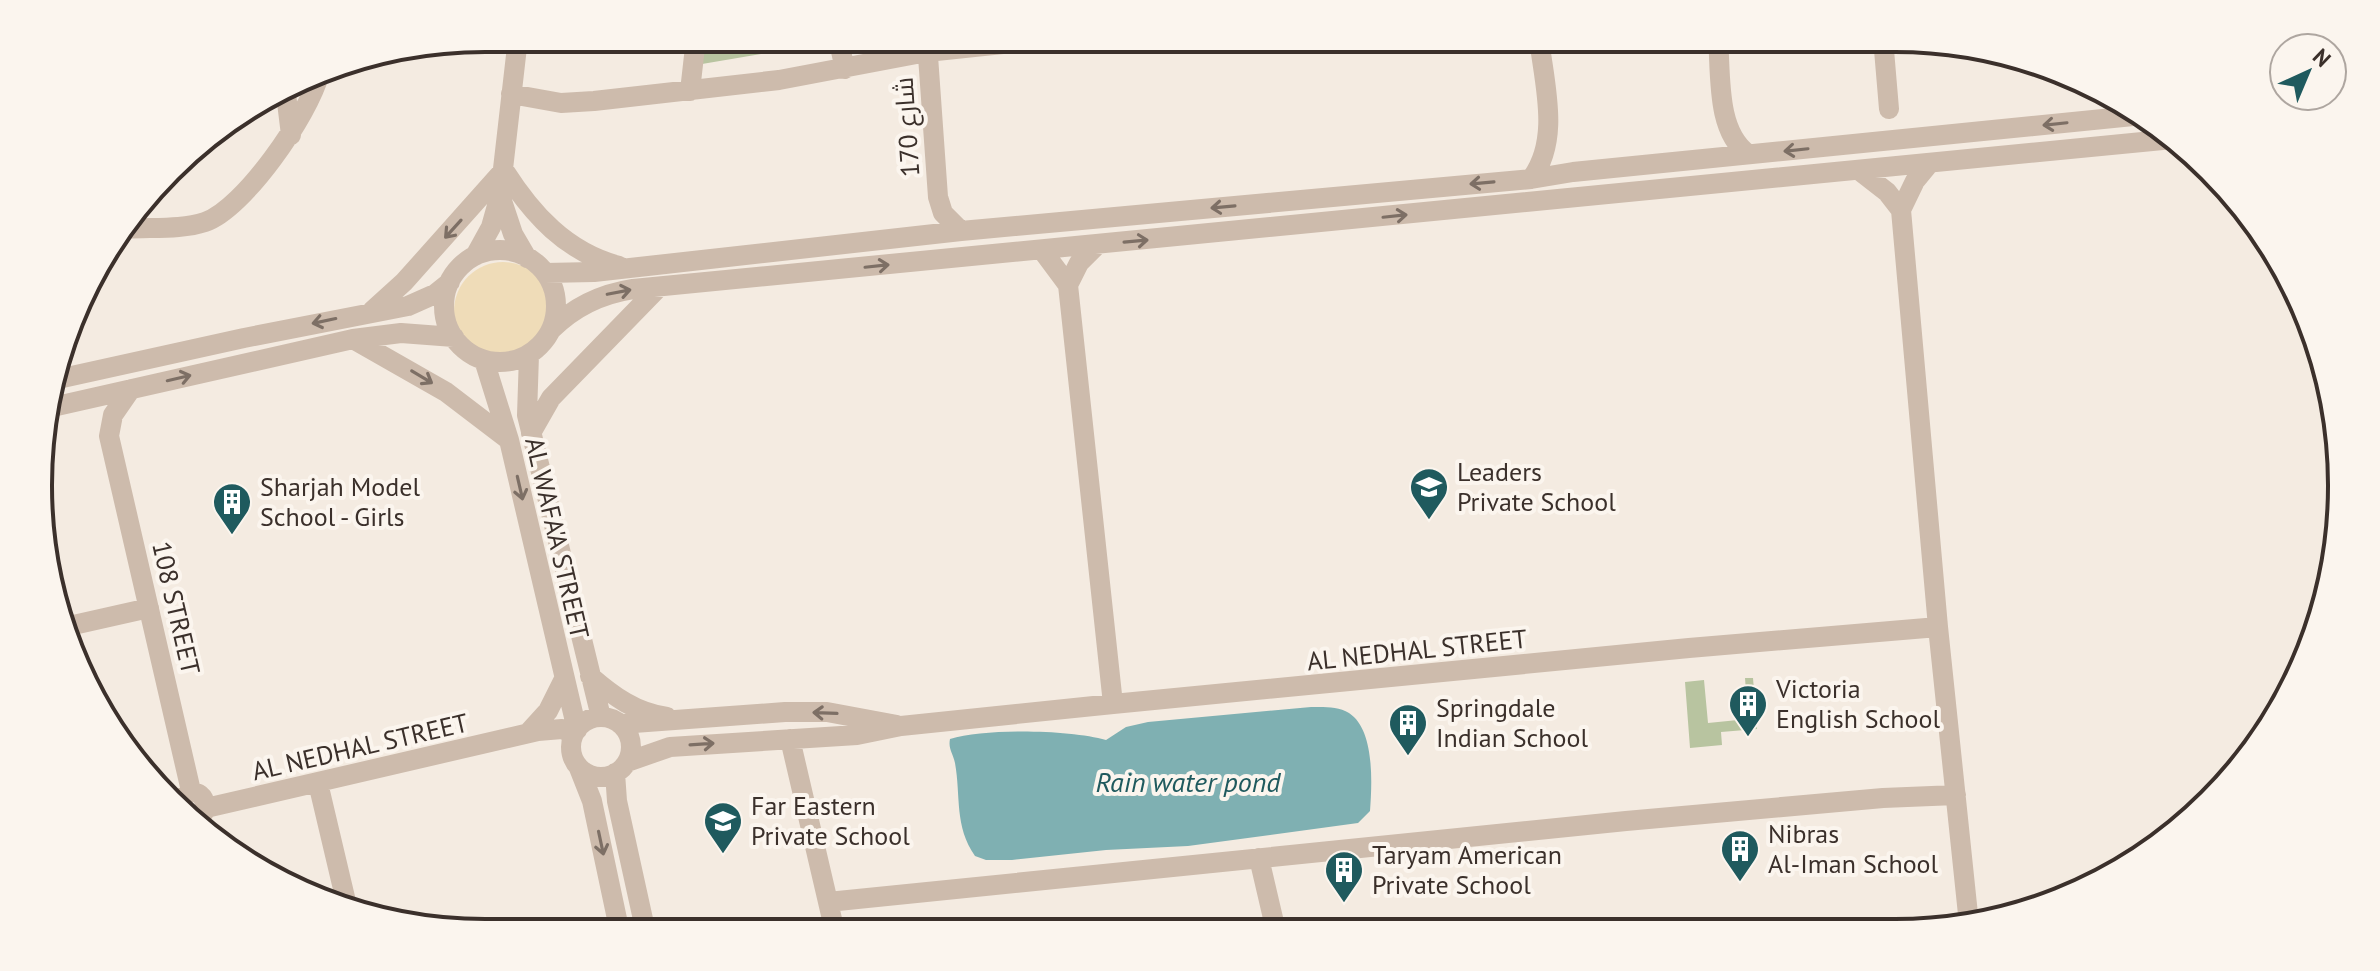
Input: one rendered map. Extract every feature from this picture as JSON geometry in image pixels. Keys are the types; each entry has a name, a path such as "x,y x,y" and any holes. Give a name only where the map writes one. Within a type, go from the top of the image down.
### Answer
{"street":[{"path":"516,52 500,195 491,227 475,256 456,272 450,282 445,310 454,337 467,351 484,360 507,362 529,355 575,309 603,295 659,287 2156,141"},
{"path":"690,91 694,52"},
{"path":"841,52 845,69"},
{"path":"511,94 561,103 690,91 845,69 903,52"},
{"name":"شارع 170","path":"928,52 938,197 943,213 961,231"},
{"path":"1531,179 1543,159 1549,137 1540,52"},
{"path":"1719,52 1726,123 1736,144 1748,154"},
{"path":"1884,52 1889,109"},
{"path":"137,228 204,223 218,216 251,183 291,135 314,88"},
{"path":"287,101 291,135"},
{"path":"545,273 577,273 961,231 1531,179 1573,172 2122,117"},
{"path":"1705,159 1719,142 1726,123"},
{"path":"1549,137 1559,156 1573,172"},
{"path":"1929,164 1915,181 1901,210 1938,627 1968,913"},
{"path":"504,170 521,197 564,240 590,257 626,268"},
{"path":"372,311 404,282 504,170"},
{"path":"1860,171 1878,184 1901,210"},
{"path":"500,195 513,234 527,258 545,273 555,294 552,329"},
{"name":"شارع 170","path":"918,236 932,219 938,197"},
{"path":"1068,285 1079,263 1097,245"},
{"path":"1042,250 1068,285 1113,704"},
{"path":"475,256 501,251 527,258"},
{"path":"66,376 408,306 424,301 450,282"},
{"path":"531,433 551,398 659,287"},
{"path":"59,405 353,339 401,333 454,337"},
{"path":"353,339 446,392 509,440"},
{"name":"AL WAFA'A STREET","path":"529,355 526,398 531,433 589,675 611,721"},
{"name":"AL WAFA'A STREET","path":"484,360 509,440 575,746 592,801 617,919"},
{"path":"109,436 117,406 131,389"},
{"path":"72,402 97,419 109,436"},
{"name":"108 STREET","path":"109,436 149,608 185,797"},
{"path":"75,625 149,608"},
{"name":"AL NEDHAL STREET","path":"621,768 670,747 857,735 901,726 1113,704 1938,627"},
{"path":"589,675 632,707 657,716 682,719"},
{"path":"526,735 548,711 563,681"},
{"name":"AL NEDHAL STREET","path":"611,721 827,712 901,726"},
{"path":"621,768 600,777 575,746 583,723 611,721 629,738 631,746 621,768 617,801 643,919"},
{"name":"AL NEDHAL STREET","path":"202,812 526,735 575,746"},
{"path":"790,739 832,919"},
{"path":"318,783 345,895"},
{"path":"828,902 1626,821 1883,798 1956,795"},
{"path":"186,798 203,796 200,811"},
{"path":"1259,858 1273,919"}],"green space":[{"path":"703,52 773,52 702,64"},
{"path":"1745,678 1753,678 1757,729 1721,732 1722,745 1690,748 1685,682 1704,680 1708,723 1748,719"}],"sand":[{"path":"503,262 530,270 544,284 552,311 544,338 530,352 503,360 476,352 462,338 454,311 462,284 476,270"}],"water":[{"name":"Rain water pond","path":"1311,707 1345,711 1364,732 1370,758 1371,800 1370,811 1358,823 1188,846 1106,850 1012,860 986,860 975,856 968,845 959,811 950,739 984,733 1028,732 1072,734 1106,740 1126,727 1148,722"}],"place":[{"name":"Leaders Private School","path":"1429,521"},
{"name":"Sharjah Model School - Girls","path":"232,536"},
{"name":"Victoria English School","path":"1748,738"},
{"name":"Springdale Indian School","path":"1408,757"},
{"name":"Far Eastern Private School","path":"723,855"},
{"name":"Nibras Al-Iman School","path":"1740,883"},
{"name":"Taryam American Private School","path":"1344,904"}]}
